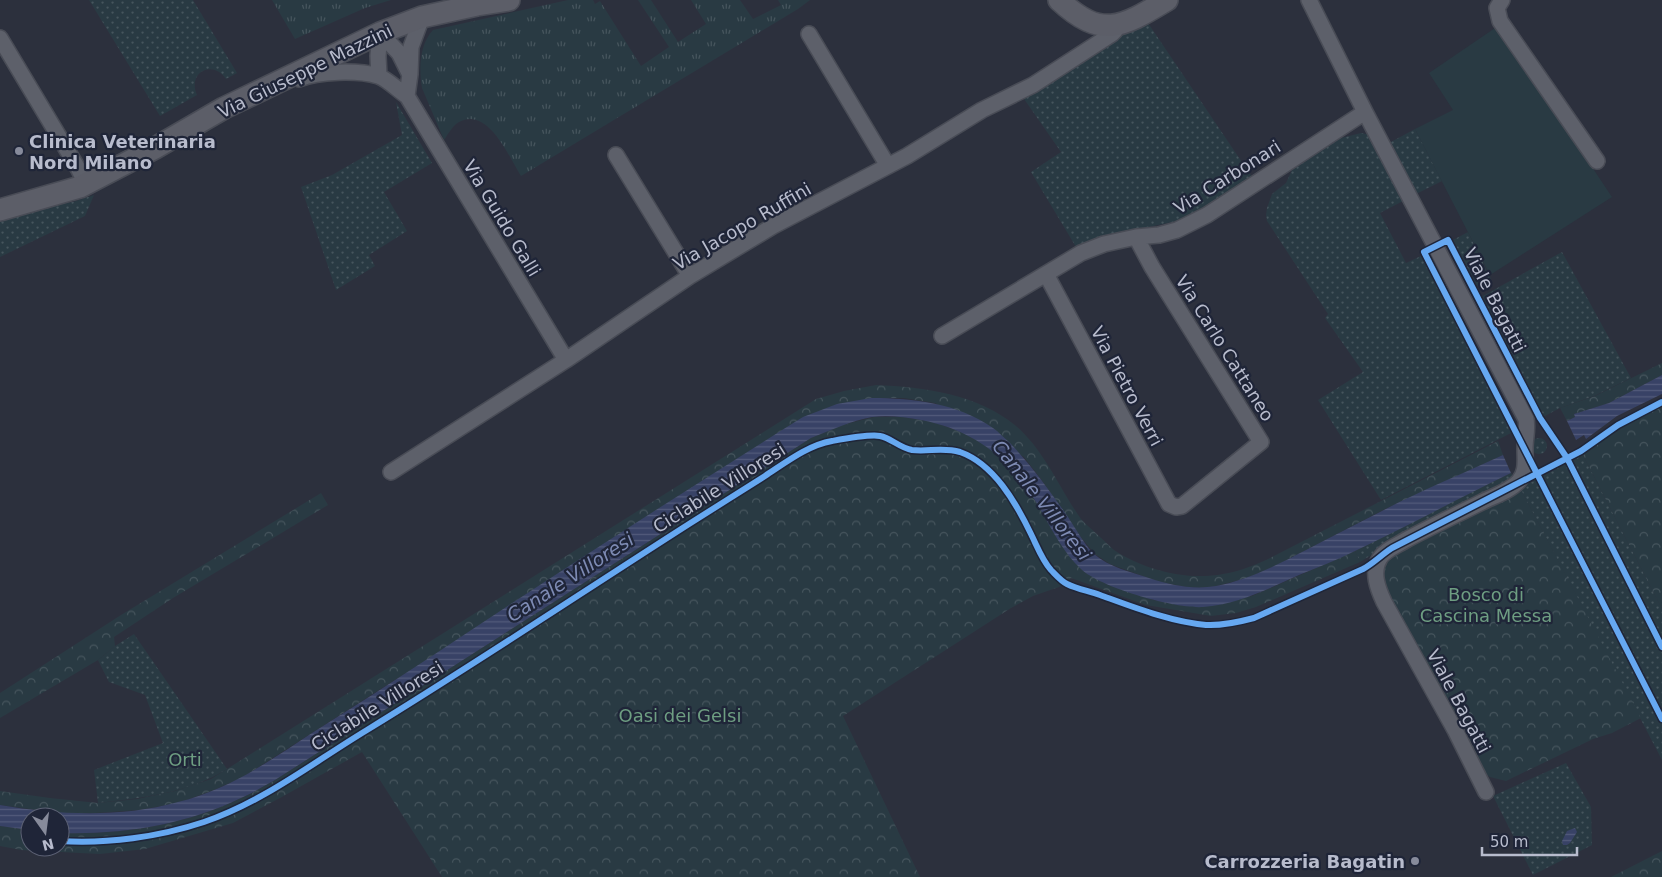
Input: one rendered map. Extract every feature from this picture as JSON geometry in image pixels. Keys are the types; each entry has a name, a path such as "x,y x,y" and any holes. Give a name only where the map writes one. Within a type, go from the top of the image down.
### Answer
{"street":[{"name":"Via Giuseppe Mazzini","path":"0,210 86,184 155,148 224,108 380,33 422,18 477,5 509,0"},
{"path":"1059,0 1082,18 1105,26 1117,26 1138,17 1167,0"},
{"name":"Viale Bagatti","path":"1309,0 1365,112 1526,419 1526,463 1517,483 1392,548 1379,559 1376,568 1379,590 1384,602 1455,730 1486,792"},
{"path":"1502,0 1497,8 1500,21 1597,161"},
{"path":"407,96 411,48 422,18"},
{"name":"Via Jacopo Ruffini","path":"391,472 566,360 690,276 773,226 888,166 982,110 1039,81 1112,34 1117,26"},
{"path":"380,33 399,53 410,74"},
{"path":"379,76 380,33"},
{"path":"809,34 888,166"},
{"path":"0,38 86,184"},
{"name":"Via Guido Galli","path":"224,108 268,93 309,75 347,72 379,76 407,96 566,360"},
{"name":"Via Carbonari","path":"942,336 1081,254 1104,244 1136,237 1169,233 1207,215 1365,112"},
{"path":"616,155 690,276"},
{"name":"Via Carlo Cattaneo","path":"1136,237 1152,267 1261,442 1182,506"},
{"name":"Via Pietro Verri","path":"1046,274 1169,504 1176,507 1182,506"}],"green space":[{"path":"89,0 193,0 237,73 226,79 214,70 202,71 195,80 197,95 160,116"},
{"path":"272,0 391,0 365,8 295,39"},
{"path":"568,0 593,0 595,4 600,1 641,66 669,47 638,0 651,0 678,42 706,24 691,0 740,0 753,19 781,5 778,0 810,0 521,176 504,146 488,127 479,121 469,119 457,123 444,140 422,88 421,81 421,58 428,36 433,30"},
{"path":"1146,20 1252,177 1212,205 1177,221 1116,234 1076,247 1031,172 1061,152 1022,96 1117,36"},
{"path":"1498,26 1612,197 1490,275 1415,129 1453,110 1429,73"},
{"path":"396,102 432,163 384,192 407,231 369,255 375,266 336,290 301,187 332,175 402,135"},
{"path":"1415,129 1442,181 1416,194 1389,143"},
{"path":"1361,133 1371,135 1405,200 1380,213 1406,263 1421,256 1513,432 1381,500 1318,400 1363,372 1325,318 1328,314 1267,221 1266,215 1272,194 1286,183 1292,170 1341,138"},
{"path":"94,195 85,216 0,257 0,218 40,206 73,202"},
{"path":"1468,232 1491,279 1477,286 1453,240"},
{"path":"1562,252 1631,378 1543,417 1481,297"},
{"path":"1662,363 1662,375 1609,403 1574,414 1575,417 1567,421 1560,408 1595,396"},
{"path":"876,385 913,388 950,394 985,406 1001,415 1026,436 1044,458 1081,519 1112,548 1139,563 1181,575 1209,576 1250,567 1498,441 1503,455 1385,509 1275,566 1247,578 1216,586 1187,587 1160,582 1129,571 1110,564 1095,554 1024,457 935,403 904,398 871,398 393,681 243,777 178,803 139,810 70,813 70,807 20,808 0,805 0,791 98,803 137,799 175,791 211,779 816,399"},
{"path":"1662,405 1662,609 1583,455 1610,433"},
{"name":"Oasi dei Gelsi","path":"874,417 904,417 933,422 964,433 987,446 1012,468 1030,492 1067,552 1118,588 1153,600 1186,606 1252,596 1355,551 1360,562 1256,607 1236,613 1211,616 1146,605 1071,578 1059,587 1033,596 1011,608 843,716 920,877 442,877 362,752 233,823 145,849 100,854 70,852 70,833 106,832 152,826 198,815 250,794 275,780 811,438 842,425"},
{"path":"1539,438 1545,440 1547,446 1545,452 1539,454 1533,452 1531,446 1533,440"},
{"path":"1583,455 1662,609 1662,760 1520,488"},
{"path":"1511,473 1514,477 1510,482 1391,543 1360,562 1355,551"},
{"name":"Bosco di Cascina Messa","path":"1520,488 1641,718 1506,781 1490,777 1480,769 1388,600 1382,580 1386,558"},
{"path":"321,493 328,505 173,598 114,637 115,646 98,660 0,718 0,693 121,615"},
{"name":"Orti","path":"134,634 227,769 197,784 181,789 98,803 94,770 163,743 145,695 109,682 98,660"},
{"path":"1566,763 1591,807 1592,845 1533,875 1493,796"},
{"name":"Oasi dei Gelsi","path":"0,826 20,829 20,850 0,846"},
{"path":"1662,851 1662,877 1611,877"}],"water":[{"path":"1662,375 1662,394 1617,416 1586,439 1584,435 1576,440 1567,421 1575,417 1574,414 1609,403"},
{"name":"Canale Villoresi","path":"871,398 903,399 950,408 979,420 997,431 1026,461 1048,488 1083,541 1100,559 1120,569 1157,581 1182,586 1216,586 1262,571 1410,497 1503,455 1511,473 1348,554 1264,590 1228,603 1191,607 1158,601 1121,590 1091,576 1081,569 1066,552 1019,477 995,454 969,436 954,429 915,419 884,416 872,417 841,426 811,438 275,780 245,796 198,815 152,826 106,832 70,833 70,813 112,813 156,807 215,790 248,774 709,476 803,417 837,404"},
{"path":"0,805 20,808 20,829 0,826"},
{"path":"1575,828 1577,832 1570,843 1563,845 1562,841 1567,831"}],"cycle path":[{"path":"1662,647 1567,458 1540,418 1448,240 1424,252 1662,719"},
{"name":"Ciclabile Villoresi","path":"70,842 114,840 169,832 226,814 268,793 448,680 789,460 823,443 856,437 876,436 884,437 912,450 960,452 983,466 1003,486 1018,510 1045,562 1065,583 1166,617 1206,625 1219,625 1254,618 1363,569 1392,548 1581,451 1618,425 1662,402"}],"place":[{"name":"Clinica Veterinaria Nord Milano","path":"19,151"},
{"name":"Carrozzeria Bagatin","path":"1415,861"}]}
